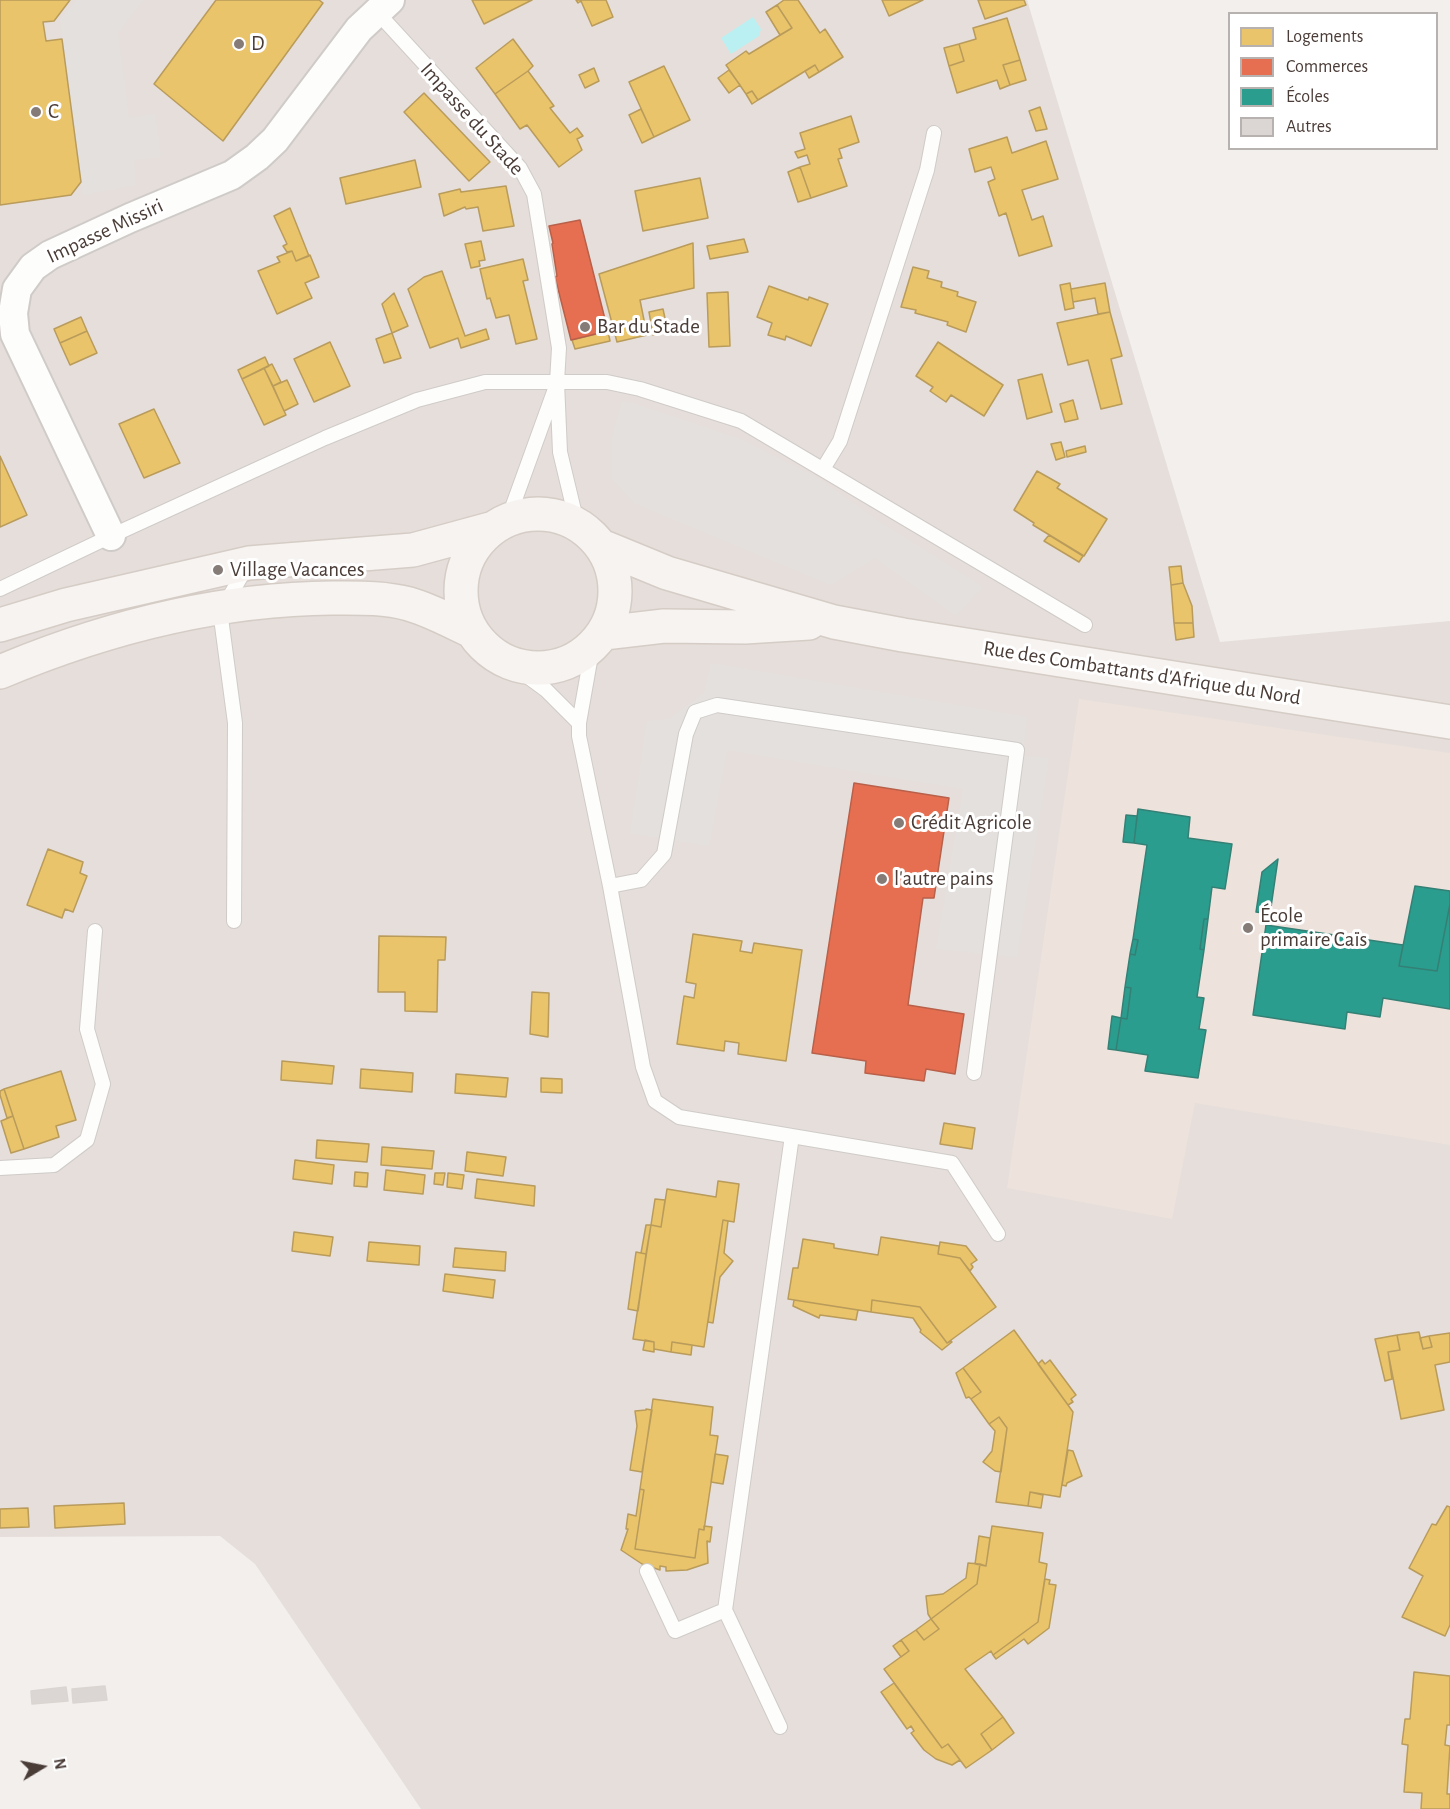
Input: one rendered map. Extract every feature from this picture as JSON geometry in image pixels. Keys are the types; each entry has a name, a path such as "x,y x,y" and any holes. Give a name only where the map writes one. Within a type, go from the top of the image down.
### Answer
{"main road":[{"path":"0,625 66,605 249,563 413,550 499,524 545,513 577,523 606,548 614,575 615,598 611,618 598,638 584,653 564,664 541,669 508,662 485,648 471,631 461,603 460,582 465,562 473,548 499,524"},
{"name":"Rue des Combattants d'Afrique du Nord","path":"606,548 667,573 834,622 1450,722"},
{"path":"0,672 49,651 141,624 224,606 305,598 373,598 409,604 471,631"},
{"name":"Rue des Combattants d'Afrique du Nord","path":"598,638 664,626 745,627 834,622"}],"street":[{"name":"Impasse Missiri","path":"111,536 15,334 7,300 33,267 50,255 232,175 257,157 275,140 359,29 384,6"}],"lane":[{"name":"Impasse du Stade","path":"384,6 520,168 534,194 559,348 557,382"},
{"path":"823,469 840,441 927,170 934,133"},
{"path":"0,589 325,438 417,400 485,382 607,382 640,389 741,421 1084,626"},
{"path":"557,382 560,452 577,523"},
{"path":"499,524 557,382"},
{"path":"234,921 235,723 221,618 224,606 249,563"},
{"path":"598,638 579,723 579,736 610,886 642,1067 655,1101 679,1117 952,1163 998,1234"},
{"path":"508,662 546,690 579,723"},
{"path":"610,886 641,880 664,854 686,734 695,712 717,705 1017,750 974,1073"},
{"path":"0,1168 54,1166 87,1140 103,1084 87,1029 95,931"},
{"path":"780,1727 725,1610 792,1136"},
{"path":"647,1571 675,1631 725,1610"}],"shaded area":[{"path":"0,0 1027,0 1220,642 1450,621 1450,1809 421,1809 255,1564 220,1536 0,1537"},
{"path":"76,0 143,0 118,33 129,118 155,114 161,157 134,160 136,185 83,195 60,19"},
{"path":"622,401 740,439 818,478 877,520 983,587 956,616 875,558 831,585 634,503 612,479 612,438"},
{"path":"711,663 1027,717 1023,756 1049,758 1017,957 936,949 963,789 727,750 709,846 630,833 647,721 669,719 704,693"},
{"name":"École primaire Caïs","path":"1079,699 1450,753 1450,1145 1195,1103 1172,1219 1007,1188"}],"water":[{"path":"753,17 761,29 759,36 731,54 721,38"}],"building: Logements":[{"name":"C","path":"0,0 70,0 54,21 43,22 46,41 62,39 81,182 71,195 0,205"},
{"name":"D","path":"216,0 319,0 323,3 223,141 154,84"},
{"path":"472,0 532,0 484,24"},
{"path":"576,0 606,0 613,17 592,26 581,1 578,3"},
{"path":"784,0 798,0 820,33 825,29 843,57 819,72 815,65 758,100 752,91 746,94 726,65 746,51 749,54 792,28 777,5"},
{"path":"882,0 923,0 889,16"},
{"path":"978,0 1024,0 1026,5 985,19"},
{"path":"777,5 792,28 780,35 766,12"},
{"path":"1007,18 1020,60 1003,65 1010,85 1000,89 997,80 957,93 949,66 964,61 959,44 976,39 973,28"},
{"path":"513,39 533,66 495,94 476,68"},
{"path":"959,44 964,61 949,66 944,48"},
{"path":"1020,60 1026,80 1010,85 1003,65"},
{"path":"815,65 819,72 809,78 805,71"},
{"path":"664,66 690,120 654,137 629,82"},
{"path":"594,68 599,81 585,88 579,75"},
{"path":"729,70 740,85 729,93 718,78"},
{"path":"528,71 554,106 550,108 570,133 577,128 583,136 577,139 582,150 559,167 527,125 520,129 495,94"},
{"path":"752,91 758,100 752,104 746,94"},
{"path":"424,93 490,162 469,181 404,112"},
{"path":"1040,107 1047,129 1036,131 1029,111"},
{"path":"641,109 654,137 642,143 629,115"},
{"path":"851,116 859,142 839,149 842,158 838,159 847,186 811,198 800,167 810,164 807,155 798,158 795,152 805,149 800,133"},
{"path":"1007,137 1012,153 1046,141 1058,179 1022,190 1032,220 1043,216 1052,246 1019,256 1006,213 999,216 988,182 995,179 991,167 975,172 969,149"},
{"path":"415,160 421,187 346,204 340,178"},
{"path":"800,167 811,198 798,202 788,172"},
{"path":"700,178 708,218 643,231 635,191"},
{"path":"506,186 514,226 483,231 478,207 466,209 465,207 444,216 439,194 460,189 461,192"},
{"path":"290,208 309,256 296,261 292,251 287,252 283,246 287,244 274,216"},
{"path":"744,239 748,252 710,259 707,246"},
{"path":"481,241 485,260 479,261 480,266 471,268 465,244"},
{"path":"693,243 694,288 640,300 647,335 617,342 599,274"},
{"path":"292,251 296,261 310,255 319,277 305,283 312,298 277,314 258,271 280,262 277,257"},
{"path":"523,259 528,280 523,281 537,339 516,344 509,315 496,318 490,298 487,299 480,269"},
{"path":"913,267 929,271 927,278 942,282 941,287 958,292 957,296 976,302 966,332 947,325 948,322 901,307"},
{"path":"442,271 465,336 486,329 489,339 461,348 458,338 430,348 408,289 424,277"},
{"path":"1070,283 1074,308 1065,310 1060,285"},
{"path":"1105,283 1110,312 1098,314 1095,298 1073,302 1071,289"},
{"path":"769,286 808,300 809,297 828,304 811,346 786,336 785,340 768,335 772,323 757,317"},
{"path":"728,292 730,346 709,347 707,293"},
{"path":"394,293 408,326 392,333 382,304"},
{"path":"663,309 668,332 653,335 649,312"},
{"path":"1110,312 1122,356 1111,359 1122,404 1101,409 1088,360 1068,365 1057,323"},
{"path":"81,317 87,331 60,343 54,329"},
{"path":"87,331 97,353 70,365 60,343"},
{"path":"608,331 610,341 575,349 572,340"},
{"path":"392,333 401,358 384,363 376,339"},
{"path":"330,342 350,386 314,402 294,359"},
{"path":"938,342 1003,385 984,416 951,395 946,402 930,391 933,387 916,376"},
{"path":"265,357 269,366 242,379 238,370"},
{"path":"272,364 281,382 273,386 264,368"},
{"path":"264,368 286,415 264,425 242,379"},
{"path":"1042,374 1052,412 1027,419 1018,380"},
{"path":"287,380 298,404 284,411 273,386"},
{"path":"1073,400 1078,419 1065,422 1060,404"},
{"path":"154,409 180,463 144,478 119,424"},
{"path":"1061,442 1065,457 1056,460 1051,444"},
{"path":"1085,446 1086,452 1067,457 1066,451"},
{"path":"0,456 27,515 0,527"},
{"path":"1037,471 1060,484 1057,488 1107,519 1084,556 1033,525 1034,523 1014,510"},
{"path":"1049,535 1083,556 1079,562 1044,541"},
{"path":"1181,566 1183,583 1171,585 1169,567"},
{"path":"1183,583 1192,606 1193,623 1174,623 1171,585"},
{"path":"1174,623 1193,623 1194,637 1176,640"},
{"path":"48,849 83,862 80,873 87,876 73,912 65,909 62,918 27,905"},
{"path":"693,934 742,941 740,951 752,953 754,943 802,950 786,1061 738,1054 739,1043 725,1041 724,1051 677,1044 684,996 694,998 696,984 686,982"},
{"path":"379,936 446,937 445,960 438,960 437,1012 405,1011 405,992 378,992"},
{"path":"532,992 549,993 548,1037 530,1034"},
{"path":"282,1061 334,1066 332,1084 281,1080"},
{"path":"361,1069 413,1073 412,1092 360,1088"},
{"path":"61,1071 76,1120 56,1126 59,1137 24,1149 4,1089"},
{"path":"456,1074 508,1078 506,1097 455,1093"},
{"path":"541,1078 562,1079 562,1093 541,1092"},
{"path":"4,1089 13,1116 7,1118 0,1095 0,1091"},
{"path":"13,1116 24,1149 11,1153 1,1121"},
{"path":"944,1123 975,1128 972,1149 940,1144"},
{"path":"317,1140 369,1144 367,1162 316,1158"},
{"path":"382,1147 434,1151 432,1169 381,1165"},
{"path":"467,1152 506,1157 503,1176 465,1171"},
{"path":"295,1160 334,1165 332,1184 293,1179"},
{"path":"386,1170 425,1175 423,1194 384,1190"},
{"path":"355,1172 368,1173 367,1187 354,1186"},
{"path":"435,1173 445,1173 443,1185 434,1184"},
{"path":"448,1173 464,1175 462,1189 447,1187"},
{"path":"477,1179 535,1186 534,1206 475,1198"},
{"path":"718,1181 739,1184 734,1222 723,1220 704,1347 672,1342 671,1352 654,1349 654,1342 633,1339 651,1225 661,1227 667,1189 716,1197"},
{"path":"655,1199 665,1200 661,1227 651,1225"},
{"path":"723,1220 728,1221 724,1253 733,1261 720,1277 713,1323 708,1322"},
{"path":"646,1225 651,1225 646,1254 641,1253"},
{"path":"294,1232 333,1237 330,1256 292,1251"},
{"path":"881,1237 939,1246 938,1254 960,1258 996,1307 947,1343 920,1307 872,1300 871,1312 788,1299 793,1268 798,1268 803,1239 834,1244 834,1248 878,1255"},
{"path":"369,1242 420,1246 419,1265 367,1261"},
{"path":"940,1242 966,1246 977,1260 971,1264 973,1267 970,1271 960,1258 938,1254"},
{"path":"455,1248 506,1252 505,1271 453,1267"},
{"path":"636,1252 646,1254 638,1311 628,1309"},
{"path":"445,1274 495,1280 493,1298 443,1291"},
{"path":"794,1300 858,1310 856,1320 820,1315 819,1318 793,1306"},
{"path":"872,1300 920,1307 947,1343 952,1342 942,1350 920,1332 913,1318 871,1312"},
{"path":"1014,1330 1073,1412 1060,1497 1030,1492 1028,1506 996,1502 1007,1428 999,1417 989,1424 971,1399 981,1392 963,1368"},
{"path":"1419,1332 1423,1349 1432,1347 1429,1336 1450,1333 1450,1362 1435,1365 1444,1410 1401,1419 1388,1352 1400,1350 1397,1335"},
{"path":"1397,1335 1400,1350 1388,1352 1392,1379 1385,1381 1375,1339"},
{"path":"1429,1336 1432,1347 1423,1349 1420,1338"},
{"path":"645,1340 654,1342 654,1352 643,1350"},
{"path":"672,1342 692,1345 691,1355 671,1352"},
{"path":"1042,1360 1045,1364 1050,1360 1076,1395 1071,1399 1073,1402 1068,1405 1038,1364"},
{"path":"963,1368 981,1392 971,1399 966,1398 956,1373"},
{"path":"653,1399 713,1407 710,1435 718,1436 704,1530 699,1529 695,1558 635,1549 644,1490 640,1489"},
{"path":"652,1410 642,1472 630,1470 637,1426 635,1411"},
{"path":"999,1417 1007,1428 1001,1472 995,1471 983,1462 992,1451 995,1431 989,1424"},
{"path":"1068,1450 1073,1451 1082,1476 1067,1483 1066,1486 1062,1485"},
{"path":"715,1454 728,1456 723,1484 711,1482"},
{"path":"640,1489 644,1490 635,1549 695,1558 699,1529 704,1530 704,1526 712,1527 710,1542 707,1541 708,1563 687,1570 666,1571 666,1567 660,1566 660,1570 642,1564 621,1550 628,1529 626,1529 628,1514 636,1516"},
{"path":"1030,1492 1043,1495 1041,1508 1028,1506"},
{"path":"124,1503 125,1524 55,1528 54,1506"},
{"path":"1447,1506 1450,1507 1450,1625 1445,1636 1402,1617 1423,1576 1409,1568 1432,1524 1436,1525"},
{"path":"28,1508 29,1527 0,1528 0,1509"},
{"path":"992,1526 1043,1533 1039,1562 1047,1564 1038,1622 993,1655 991,1651 965,1669 1003,1717 981,1734 992,1750 966,1768 948,1744 942,1748 884,1669 909,1651 901,1640 916,1630 924,1640 939,1629 931,1619 977,1584 980,1564 986,1566"},
{"path":"979,1536 990,1538 986,1566 975,1564"},
{"path":"968,1563 980,1564 977,1584 931,1619 928,1614 926,1596 943,1594 966,1578"},
{"path":"1045,1579 1050,1580 1049,1584 1056,1585 1049,1628 1028,1644 1024,1639 996,1659 993,1655 1038,1622"},
{"path":"931,1619 939,1629 924,1640 916,1630"},
{"path":"901,1640 909,1651 901,1657 893,1646"},
{"path":"1414,1672 1450,1676 1450,1725 1447,1725 1445,1745 1450,1746 1447,1794 1450,1794 1450,1809 1421,1809 1422,1793 1404,1792 1408,1745 1402,1744 1405,1719 1410,1719"},
{"path":"894,1683 942,1748 948,1744 960,1760 952,1765 936,1759 924,1750 911,1733 914,1731 911,1726 907,1729 881,1692"},
{"path":"1003,1717 1014,1733 992,1750 981,1734"}],"building: Commerces":[{"path":"580,220 608,331 571,340 555,277 557,276 549,226"},
{"path":"854,783 949,798 934,898 923,898 908,1005 964,1014 955,1074 926,1069 924,1081 865,1073 866,1061 812,1053"}],"building: Écoles":[{"path":"1138,809 1190,817 1188,838 1232,844 1225,889 1212,887 1208,919 1204,919 1200,949 1204,950 1197,997 1204,998 1199,1029 1206,1030 1198,1078 1145,1071 1148,1055 1116,1050 1121,1018 1127,1019 1131,988 1125,987 1130,954 1135,955 1138,940 1133,939 1147,845 1134,843"},
{"path":"1126,815 1137,816 1134,843 1123,842"},
{"path":"1278,859 1270,914 1256,912 1262,872"},
{"path":"1415,886 1450,891 1450,904 1437,971 1399,966"},
{"path":"1450,904 1450,1009 1383,998 1380,1017 1347,1012 1345,1029 1253,1015 1266,925 1403,945 1399,966 1437,971"},
{"path":"1204,919 1208,919 1204,950 1200,949"},
{"path":"1133,939 1138,940 1135,955 1130,954"},
{"path":"1125,987 1131,988 1127,1019 1121,1018"},
{"path":"1112,1016 1121,1018 1116,1050 1108,1049"}],"building: Autres":[{"path":"105,1686 107,1700 73,1703 72,1689"},
{"path":"66,1687 68,1701 32,1704 31,1691"}],"place":[{"name":"D","path":"239,44"},
{"name":"C","path":"36,112"},
{"name":"Bar du Stade","path":"585,327"},
{"name":"Village Vacances","path":"218,570"},
{"name":"Crédit Agricole","path":"899,823"},
{"name":"l'autre pains","path":"882,879"},
{"name":"École primaire Caïs","path":"1248,928"}]}
